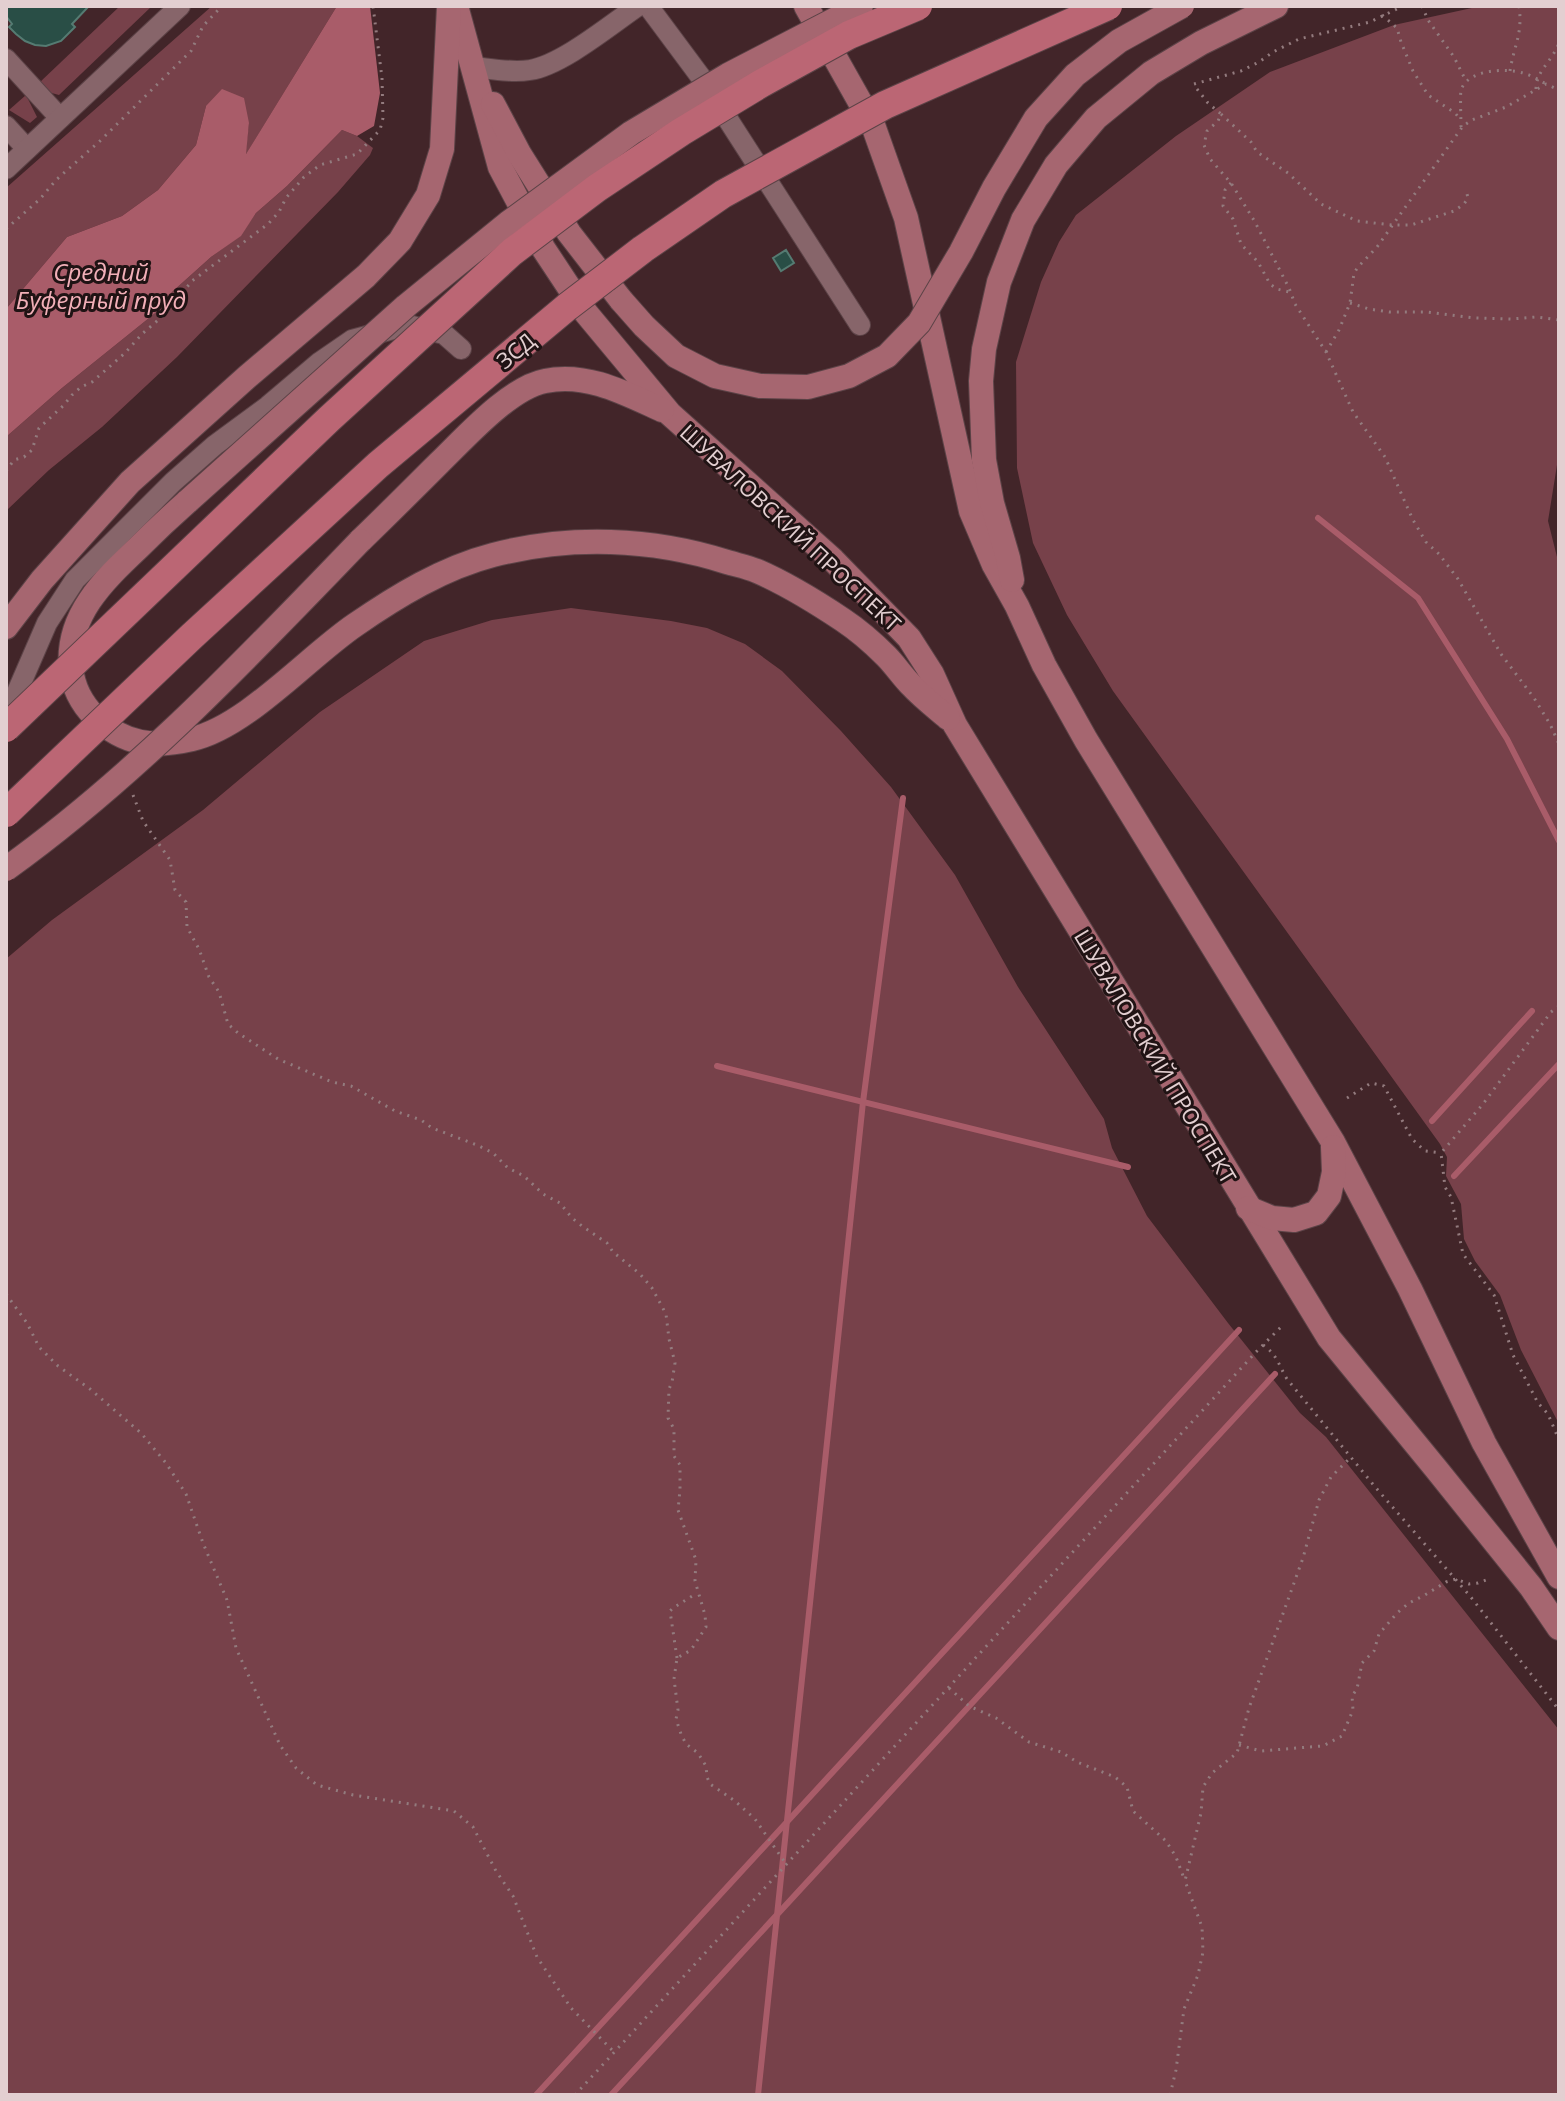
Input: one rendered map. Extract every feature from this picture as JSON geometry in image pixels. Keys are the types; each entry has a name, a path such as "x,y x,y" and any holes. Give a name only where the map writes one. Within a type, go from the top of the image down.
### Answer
{"highway":[{"path":"9,717 512,252 597,188 695,124 849,35 918,6"},
{"name":"ЗСД","path":"6,813 378,465 567,307 643,249 723,194 885,105 1108,6"}],"main road":[{"path":"6,627 42,580 130,482 366,276 400,241 428,195 442,149 449,6"},
{"name":"ШУВАЛОВСКИЙ ПРОСПЕКТ","path":"456,6 500,167 543,248 586,313 670,414 833,560 909,638 932,674 955,725 1329,1338 1447,1481 1531,1587 1559,1628"},
{"path":"806,6 873,125 906,218 971,511 994,565 1086,740 1333,1142 1410,1289 1484,1443 1559,1577"},
{"path":"861,6 728,75 631,133 508,223 406,306 110,575 88,600 75,626 70,654 73,684 87,709 108,729 129,741 160,744 196,739 231,723 343,633 438,575 491,555 554,543 620,542 694,551 755,570 789,588 845,621 886,656 910,684 955,725"},
{"path":"474,67 520,155 569,233 644,326 676,356 715,376 760,386 808,387 849,376 887,356 919,323 1036,118 1075,75 1119,41 1182,6"},
{"path":"1017,606 984,460 981,381 984,349 999,282 1023,220 1056,165 1096,118 1151,73 1201,43 1276,6"},
{"path":"6,869 40,845 119,778 209,695 360,541 479,424 512,396 544,381 583,379 620,390 670,414"},
{"name":"ШУВАЛОВСКИЙ ПРОСПЕКТ","path":"1248,1208 1272,1218 1294,1220 1316,1213 1329,1196 1334,1172 1333,1142"}],"street":[{"path":"6,169 180,6"},
{"path":"474,67 530,70 553,64 638,6"},
{"path":"648,6 700,76 796,233 860,325"},
{"path":"6,59 60,118"},
{"path":"6,126 27,149"},
{"path":"9,717 47,623 75,580 173,482 215,445 352,340 408,325 444,334 461,349"}],"path":[{"path":"6,229 191,51 203,26 222,6"},
{"path":"6,471 14,460 32,450 39,428 81,387 92,382 125,353 164,315 192,281 268,224 304,177 320,165 357,154 380,130 383,118 382,78 373,6"},
{"path":"1403,6 1370,22 1299,39 1241,71 1195,86 1208,103 1251,142 1257,152 1288,173 1321,204 1357,221 1411,225 1454,211 1464,204 1467,194"},
{"path":"1422,6 1466,81"},
{"path":"1510,71 1522,22 1519,6"},
{"path":"1382,15 1397,28 1413,71 1428,95 1461,120"},
{"path":"1536,89 1536,78 1556,53 1559,42"},
{"path":"1461,129 1460,95 1466,81 1480,74 1522,72 1559,90"},
{"path":"1326,352 1350,303 1354,273 1361,261 1377,247 1463,126 1506,107 1546,84"},
{"path":"1221,114 1207,131 1204,145 1210,159 1231,183 1255,222 1295,304 1326,352 1353,412 1385,457 1426,542 1458,579 1501,654 1550,724 1559,744"},
{"path":"1231,183 1225,190 1223,206 1233,219 1241,244 1258,262 1270,284 1290,292"},
{"path":"1350,303 1389,312 1559,320"},
{"path":"129,790 143,821 170,860 175,890 186,902 187,927 219,992 228,1024 278,1059 332,1082 351,1086 395,1111 493,1153 508,1168 560,1203 572,1218 607,1243 652,1288 666,1314 675,1363 669,1389 668,1418 674,1429 674,1456 680,1465 678,1510 696,1560 695,1581 706,1627 691,1650 677,1658"},
{"path":"1559,1006 1551,1012 1483,1104 1441,1153 1445,1187 1451,1197 1463,1254 1494,1295 1513,1355 1538,1403 1548,1414 1559,1440"},
{"path":"1347,1098 1371,1083 1384,1086 1412,1139 1425,1151 1441,1153"},
{"path":"6,1294 27,1323 39,1347 141,1433 186,1494 227,1600 236,1648 280,1745 296,1768 317,1785 353,1795 454,1811 473,1827 513,1896 542,1966 571,2008 614,2052"},
{"path":"575,2095 1282,1326"},
{"path":"1263,1345 1272,1351 1287,1379 1456,1579 1559,1710"},
{"path":"1185,1881 1201,1813 1203,1787 1212,1773 1237,1753 1249,1708 1303,1558 1319,1500 1331,1477 1351,1457"},
{"path":"1239,1745 1261,1751 1323,1746 1342,1736 1353,1710 1352,1696 1362,1663 1374,1651 1379,1634 1409,1603 1446,1582 1456,1579 1469,1584 1486,1580"},
{"path":"698,1592 670,1611 677,1658 674,1679 678,1710 676,1719 686,1744 698,1753 706,1766 710,1784 755,1819 786,1864"},
{"path":"949,1687 969,1706 996,1718 1029,1742 1061,1752 1115,1777 1127,1787 1133,1811 1166,1841 1176,1857 1202,1927 1203,1952 1198,1975 1184,2009 1170,2095"}],"shaded area":[{"path":"120,6 152,6 59,95 48,92 39,83"},
{"path":"212,6 337,6 245,156 249,123 206,106 196,145 158,190 122,216 67,237 6,309 6,188"},
{"path":"1481,6 1559,6 1559,462 1548,521 1559,565 1559,1424 1521,1350 1500,1295 1475,1261 1464,1239 1461,1204 1446,1176 1447,1157 1440,1144 1113,691 1067,615 1033,543 1017,468 1016,362 1041,282 1059,242 1076,215 1176,136 1270,72 1394,25"},
{"path":"26,95 37,117 30,123 9,110"},
{"path":"342,130 373,148 338,192 177,357 6,511 6,437 159,310 172,292 240,236 256,213"},
{"path":"571,608 707,628 745,644 782,671 891,787 955,875 1018,987 1104,1119 1112,1148 1147,1216 1300,1413 1326,1437 1559,1730 1559,2095 6,2095 6,959 52,920 203,810 320,712 424,641 492,620"}],"water":[{"name":"Средний Буферный пруд","path":"337,6 370,6 380,93 374,126 357,136 342,130 256,213 241,236 211,257 172,292 159,310 6,437 6,309 67,237 122,216 158,190 196,145 206,106 222,89 244,98 249,123 246,154"}],"building":[{"path":"6,6 89,6 61,41 46,46 25,41 9,27 12,24 6,16"},
{"path":"786,250 794,263 781,271 773,258"}],"waterway":[{"path":"1318,518 1418,598 1507,739 1559,841"},
{"path":"758,2095 863,1102 903,798"},
{"path":"1432,1121 1532,1011"},
{"path":"1454,1176 1559,1064"},
{"path":"717,1066 1128,1167"},
{"path":"536,2095 1239,1330"},
{"path":"611,2095 1275,1374"}]}
